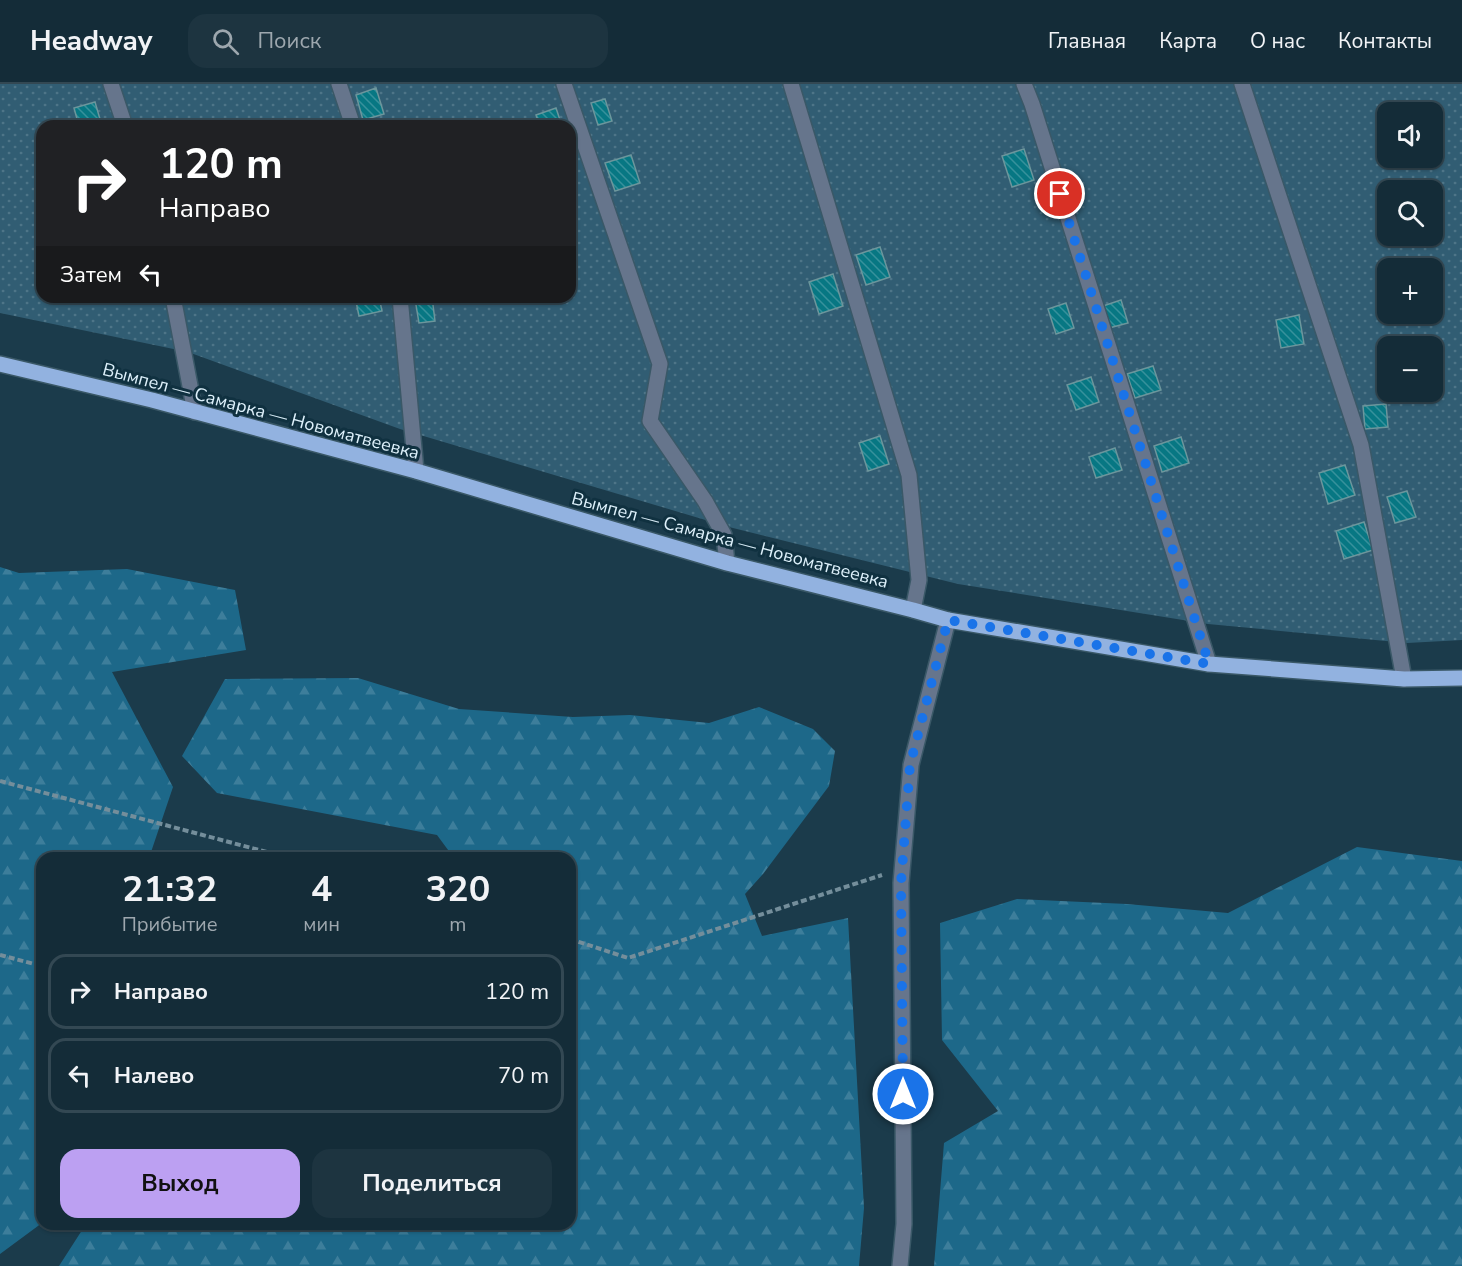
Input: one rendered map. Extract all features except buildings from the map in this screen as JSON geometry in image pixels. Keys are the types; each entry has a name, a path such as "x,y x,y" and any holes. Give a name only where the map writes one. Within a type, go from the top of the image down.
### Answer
{"main road":[{"name":"Вымпел — Самарка — Новоматвеевка","path":"0,364 195,412 416,471 727,563 948,620 1209,664 1404,679 1462,678"}],"street":[{"path":"111,84 123,120"},
{"path":"339,84 351,120"},
{"path":"564,84 660,364 650,421 705,501 724,536 727,563"},
{"path":"791,84 909,475 919,580 913,610"},
{"path":"1024,84 1047,150 1209,664"},
{"path":"1242,84 1361,445 1404,679"},
{"path":"174,303 195,412"},
{"path":"401,303 416,471"},
{"path":"900,1266 904,1224 902,869 910,765 948,620"}],"path":[{"path":"0,781 266,852"},
{"path":"576,941 628,958 902,869"},
{"path":"0,955 36,964"}],"green space":[{"path":"0,567 19,573 127,569 235,590 246,650 112,672 173,787 151,852 36,852 36,1227 0,1254"},
{"path":"358,678 459,709 573,717 630,715 709,723 759,707 813,729 835,751 829,786 763,874 745,894 762,936 848,918 864,1208 859,1266 59,1266 82,1230 576,1230 576,852 450,852 437,835 217,793 182,756 225,679"},
{"path":"1357,847 1462,861 1462,1266 934,1266 944,1143 998,1111 942,1040 940,923 1017,899 1127,904 1228,913"}],"shaded area":[{"path":"0,84 1462,84 1462,640 1407,643 1208,624 958,584 729,527 400,429 188,352 0,313"}],"route":[{"path":"903,1094 901,883 910,765 948,620 1209,664 1060,194"}]}
